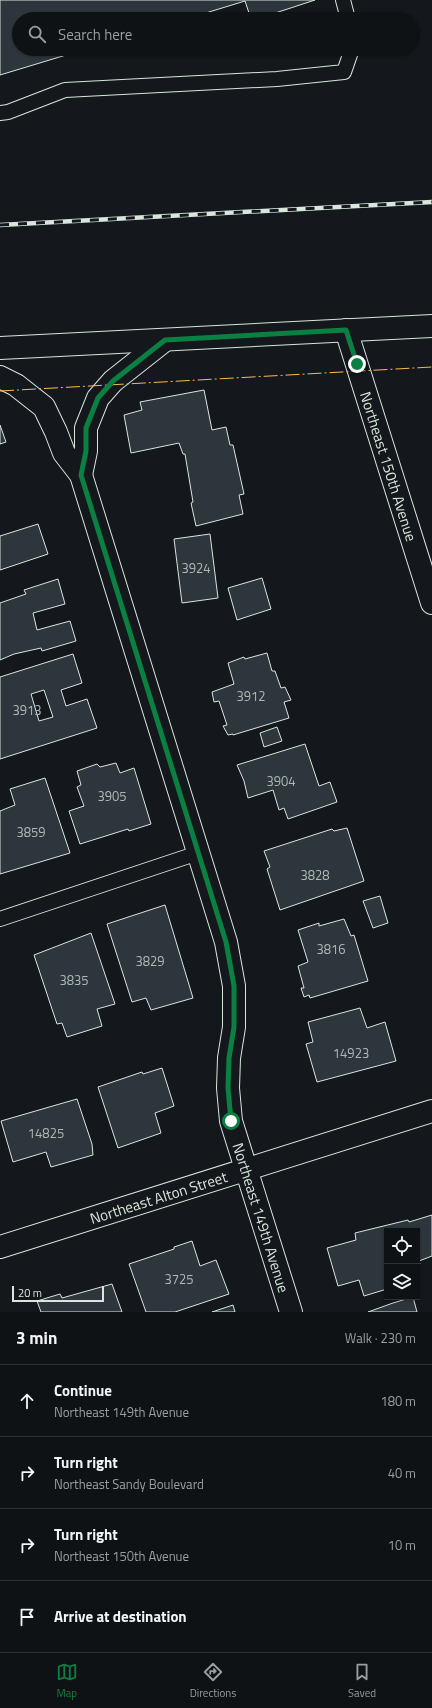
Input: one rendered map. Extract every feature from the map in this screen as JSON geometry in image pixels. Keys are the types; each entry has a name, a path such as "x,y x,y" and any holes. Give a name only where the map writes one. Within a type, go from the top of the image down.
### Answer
{"street":[{"path":"0,348 432,326"},
{"name":"Northeast 150th Avenue","path":"346,330 432,603"},
{"name":"Northeast 149th Avenue","path":"81,475 86,451 86,428 98,398 113,381 165,340"},
{"name":"Northeast 149th Avenue","path":"0,377 16,385 44,407 64,453 81,475 226,942 234,986 234,1027 229,1058 228,1088 231,1121 245,1170 291,1312"},
{"name":"Northeast Alton Street","path":"0,1247 432,1111"}],"lane":[{"path":"343,0 346,12"},
{"path":"0,113 8,112 65,90 277,79 344,72 350,56"},
{"path":"0,919 198,853"}],"building":[{"path":"0,0 315,0 278,12 249,12 245,1 209,12 12,12 12,56 63,56 0,75"},
{"path":"204,390 212,430 226,427 230,445 233,445 244,494 239,495 243,514 196,526 191,503 193,502 185,454 183,454 179,443 131,453 124,415 142,410 140,402"},
{"path":"0,425 6,442 0,444"},
{"path":"38,524 48,554 0,570 0,536"},
{"path":"210,534 218,598 182,603 174,539"},
{"path":"262,578 271,609 237,620 228,588"},
{"path":"58,579 65,604 33,613 37,630 70,621 76,641 42,651 41,648 14,654 0,660 0,603 26,594 24,590"},
{"path":"267,653 272,671 275,671 281,688 285,687 291,700 284,702 289,718 233,735 228,735 223,726 227,725 219,701 214,702 212,692 234,684 228,663 244,657 245,659"},
{"path":"73,654 82,683 61,690 66,706 87,699 97,728 0,759 0,677","holes":["44,690 53,717 39,721 31,694"]},
{"path":"277,727 282,741 264,747 260,733"},
{"path":"305,744 319,786 330,782 337,802 288,819 284,808 279,810 273,790 248,798 244,781 237,765"},
{"path":"116,763 120,773 134,768 151,824 129,831 128,829 80,844 69,811 84,806 77,787 81,785 77,771 97,764 100,767"},
{"path":"45,778 70,853 0,874 0,811 15,805 10,789"},
{"path":"347,828 364,881 280,910 267,869 270,867 264,851 332,829 334,831"},
{"path":"380,896 388,923 373,928 363,901"},
{"path":"165,905 193,998 151,1010 146,998 132,1002 107,924"},
{"path":"344,919 351,936 354,935 368,981 310,998 309,995 304,997 301,988 304,988 298,966 308,962 298,930 319,923 319,926"},
{"path":"91,933 115,1004 97,1009 102,1026 67,1037 62,1023 57,1024 34,955"},
{"path":"360,1008 367,1028 385,1022 396,1061 317,1082 306,1044 313,1042 308,1022"},
{"path":"162,1068 174,1106 155,1113 161,1133 118,1148 98,1087 142,1072 143,1074"},
{"path":"77,1099 92,1144 93,1155 51,1167 46,1152 13,1162 1,1121"},
{"path":"432,1215 432,1256 420,1261 420,1228 384,1228 384,1290 364,1296 359,1280 338,1286 327,1248 356,1240 355,1233 408,1220 409,1222"},
{"path":"192,1241 200,1266 216,1260 229,1294 175,1312 146,1312 129,1264 174,1249 174,1247"},
{"path":"112,1284 122,1312 41,1312 37,1301 60,1294 62,1298"},
{"path":"403,1300 414,1300 417,1312 368,1312"},
{"path":"233,1305 235,1312 212,1312"}],"railway":[{"path":"0,225 432,202"}],"power":[{"path":"0,391 432,367"}],"route":[{"path":"231,1121 228,1088 229,1058 234,1027 234,986 226,942 81,475 86,451 86,428 98,398 113,381 165,340 346,330 357,364"}]}
